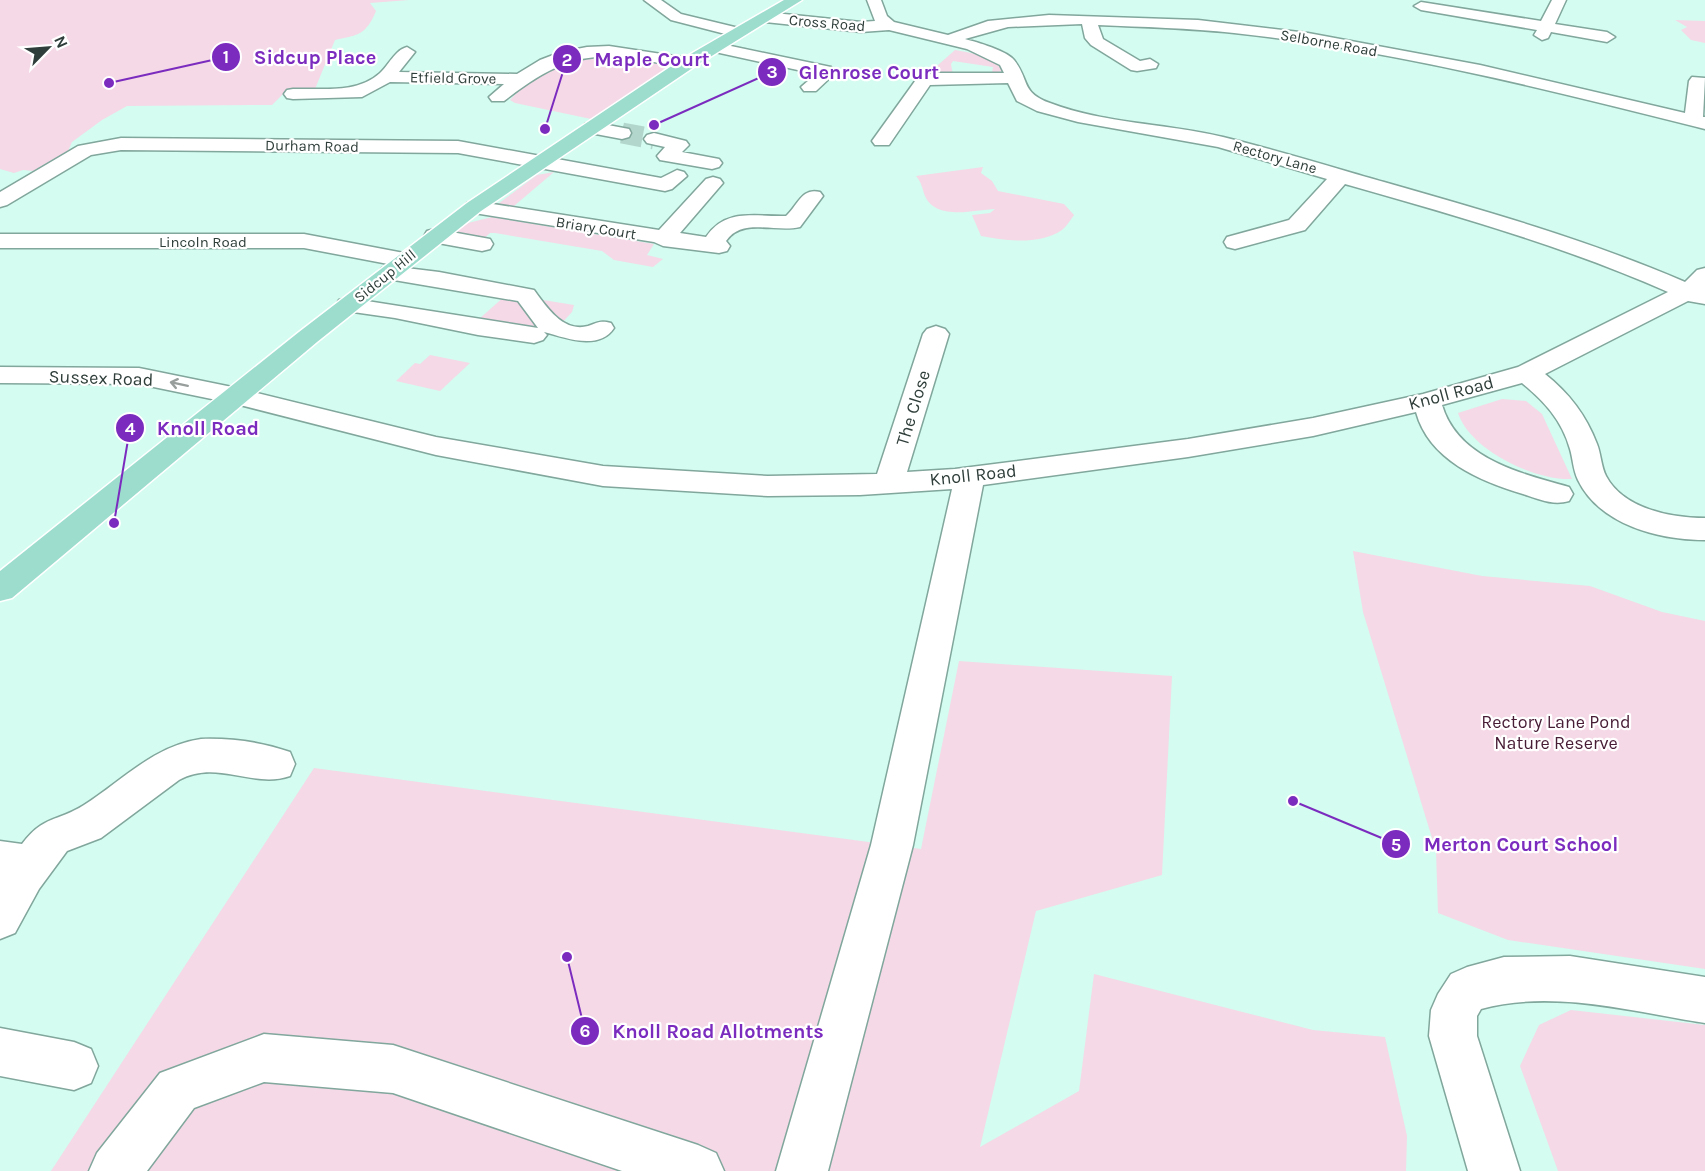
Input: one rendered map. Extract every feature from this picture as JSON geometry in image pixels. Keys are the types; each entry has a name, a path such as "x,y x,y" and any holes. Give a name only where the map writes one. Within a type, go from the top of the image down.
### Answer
{"main road":[{"name":"Sidcup Hill","path":"0,589 348,305 474,207 688,63 794,0"}],"street":[{"path":"651,0 676,17 737,32"},
{"path":"874,0 880,18 889,25"},
{"path":"1421,6 1544,31 1607,38"},
{"path":"1544,31 1556,6"},
{"path":"1535,9 1556,6"},
{"name":"Cross Road","path":"765,17 861,27 889,25"},
{"path":"1089,20 1096,42 1137,66 1150,63"},
{"name":"Selborne Road","path":"950,40 966,31 1004,23 1089,20 1250,30 1324,41 1434,62 1699,121"},
{"name":"Rectory Lane","path":"889,25 973,46 1000,57 1011,65 1023,97 1042,107 1078,117 1214,141 1568,244 1700,289"},
{"path":"1434,62 1443,45"},
{"path":"712,48 825,72 825,75 810,87"},
{"name":"Etfield Grove","path":"498,97 519,79 561,56 588,50 607,49 688,63"},
{"name":"Etfield Grove","path":"293,94 362,92 386,77 407,52"},
{"name":"Etfield Grove","path":"386,77 519,79"},
{"path":"882,141 924,81 953,78 1014,78"},
{"path":"1699,121 1698,81 1705,83"},
{"path":"592,128 621,133"},
{"path":"654,139 679,145 667,156 712,173 663,239"},
{"name":"Durham Road","path":"0,201 85,150 121,144 458,147 666,185 677,176"},
{"path":"1235,242 1297,225 1341,177"},
{"name":"Briary Court","path":"474,207 716,246 719,231 738,221 792,222 798,218 813,196"},
{"path":"435,236 482,244"},
{"name":"Lincoln Road","path":"0,241 304,241 439,279 526,296 533,302 541,319 548,325 588,334 597,333 602,328"},
{"name":"Knoll Road","path":"237,396 436,446 603,476 768,486 889,483 970,477 1219,443 1313,427 1426,401 1527,373 1700,289"},
{"path":"348,305 395,311 478,328 534,335"},
{"name":"The Close","path":"889,483 936,334"},
{"path":"1527,373 1565,408 1583,445 1594,482 1608,497 1628,511 1655,523 1691,530 1705,529"},
{"name":"Sussex Road","path":"0,375 139,376 237,396"},
{"path":"1426,401 1429,418 1444,440 1467,460 1516,483 1558,494"},
{"path":"802,1171 892,845 970,477"},
{"path":"0,918 16,862 53,838 87,825 130,797 163,770 188,757 212,754 276,765"},
{"path":"1494,1171 1453,1036 1454,1010 1467,990 1504,980 1570,980 1705,1000"},
{"path":"0,1052 74,1066"},
{"path":"115,1171 177,1090 264,1058 393,1069 698,1171"}],"green space":[{"path":"0,0 409,0 370,3 376,11 369,25 360,33 335,40 315,89 287,90 272,105 127,106 102,120 72,142 68,151 33,171 23,170 14,173 0,169"},
{"path":"1675,20 1705,21 1705,43 1691,40 1681,30 1687,27"},
{"path":"955,50 988,59 1003,71 992,73 993,67 953,61 951,64 953,76 929,73"},
{"path":"595,54 666,65 661,74 591,119 510,100 529,82 549,70"},
{"path":"983,167 981,173 992,181 998,191 1064,204 1074,215 1062,230 1044,238 1012,240 981,236 972,215 990,213 995,209 956,212 938,209 930,204 916,176"},
{"path":"554,172 514,206 498,204 537,175"},
{"path":"492,217 654,244 647,255 663,259 653,267 614,260 602,251 495,233 490,233 480,242 447,236 464,224"},
{"path":"505,296 523,299 539,327 479,319"},
{"path":"537,299 574,305 572,312 560,325"},
{"path":"430,355 470,363 440,391 396,381 415,363 420,364"},
{"path":"1502,399 1526,401 1542,414 1572,479 1540,475 1506,461 1490,451 1465,427 1458,413"},
{"name":"Rectory Lane Pond Nature Reserve","path":"1353,551 1482,576 1590,586 1662,612 1705,621 1705,969 1508,940 1438,913 1436,851 1363,612"},
{"path":"959,661 1172,676 1162,875 1036,911 980,1147 1079,1091 1094,974 1313,1030 1385,1037 1407,1136 1406,1171 51,1171 314,768 921,849"},
{"path":"1571,1010 1705,1025 1705,1171 1558,1171 1520,1066 1539,1025"}],"tunnel":[{"path":"627,134 622,133 654,139"}],"place":[{"name":"Sidcup Place","path":"109,83"},
{"name":"Glenrose Court","path":"654,125"},
{"name":"Maple Court","path":"545,129"},
{"name":"Knoll Road","path":"114,523"},
{"name":"Merton Court School","path":"1293,801"},
{"name":"Knoll Road Allotments","path":"567,957"}]}
